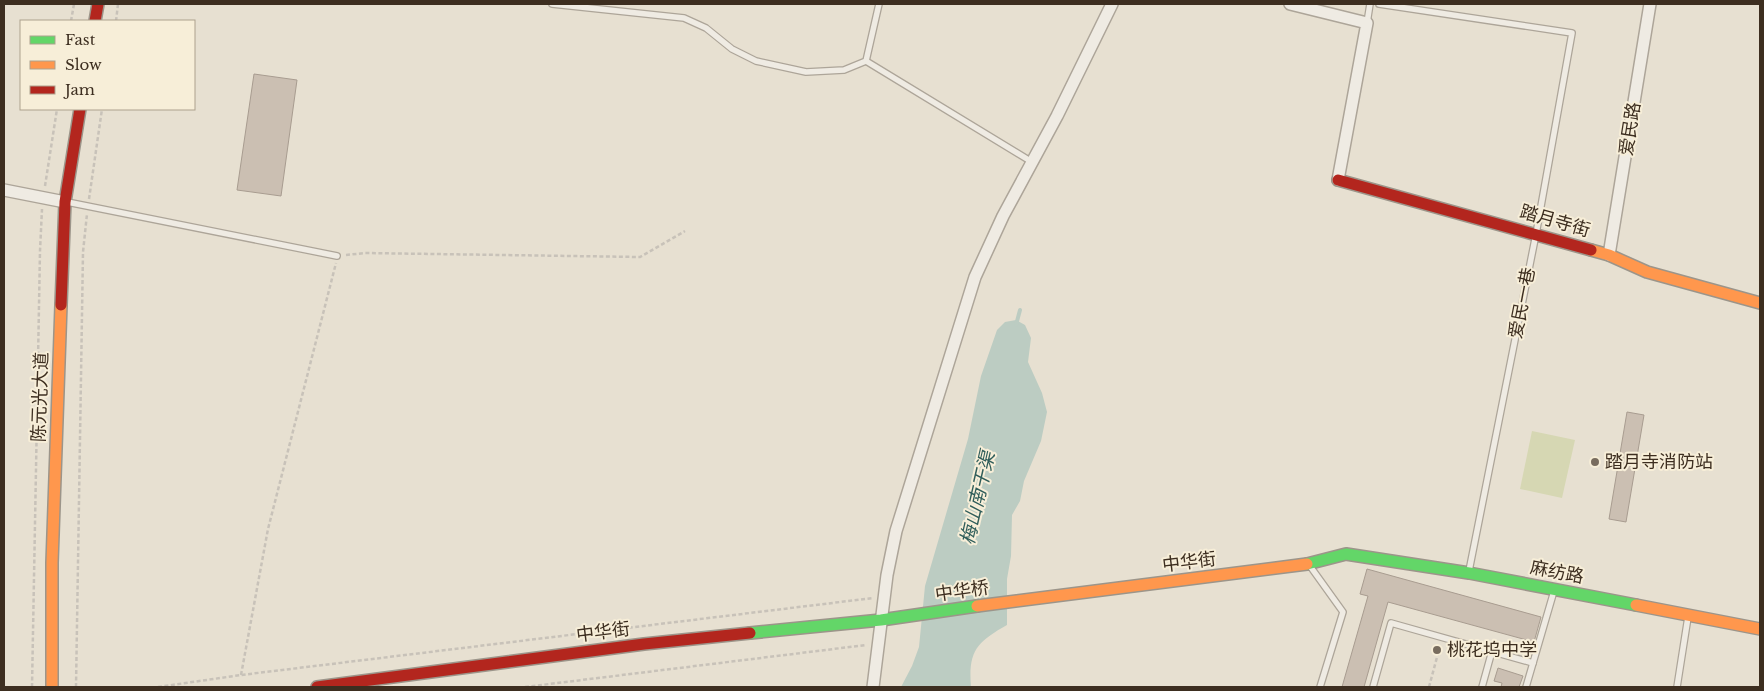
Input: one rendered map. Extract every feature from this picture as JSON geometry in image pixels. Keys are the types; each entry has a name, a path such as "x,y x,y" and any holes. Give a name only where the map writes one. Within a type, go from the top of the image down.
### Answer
{"main road":[{"path":"95,20 98,4"},
{"name":"陈元光大道","path":"52,687 52,563 65,202 80,110"},
{"name":"踏月寺街","path":"1338,180 1609,255 1647,272 1760,304"},
{"name":"中华街","path":"1035,598 1309,564 1346,554"},
{"name":"麻纺路","path":"1346,554 1469,573 1760,629"},
{"name":"中华桥","path":"894,618 1035,598"},
{"name":"中华街","path":"316,687 644,644 894,618"}],"street":[{"path":"873,687 887,575 896,531 974,278 1003,216 1057,116 1112,4"},
{"path":"1290,4 1366,23 1338,180"},
{"name":"爱民路","path":"1609,255 1650,4"},
{"path":"4,190 65,202"}],"lane":[{"path":"552,4 684,18 706,28 732,49 756,61 806,72 844,70 866,61"},
{"path":"866,61 879,4"},
{"path":"1366,23 1370,4"},
{"name":"爱民一巷","path":"1379,4 1572,32 1536,234 1469,573"},
{"path":"866,61 1032,162"},
{"path":"65,202 337,256"},
{"path":"1309,564 1342,612 1320,687"},
{"path":"1526,687 1555,589"},
{"path":"1677,687 1688,615"},
{"path":"1373,687 1391,623 1533,663"},
{"path":"1482,687 1492,652"}],"path":[{"path":"71,20 74,4"},
{"path":"116,20 118,4"},
{"path":"32,687 40,251 43,198 57,110"},
{"path":"76,687 83,252 102,110"},
{"path":"158,687 241,676 268,529 337,256 365,253 640,257 685,231"},
{"path":"1429,687 1442,638"}],"green space":[{"path":"1532,431 1575,440 1562,498 1520,489"}],"water":[{"path":"1016,320 1025,325 1031,338 1028,362 1042,393 1047,412 1041,441 1024,481 1020,501 1012,515 1011,556 1007,579 1007,625 988,637 977,649 971,665 971,687 901,687 919,647 925,586 968,439 981,376 997,330 1005,322"}],"building":[{"path":"254,74 297,80 281,196 237,190"},
{"path":"1627,412 1644,415 1626,522 1609,519"},
{"path":"1367,569 1541,617 1534,642 1388,602 1364,687 1342,687 1368,596 1360,594"},
{"path":"1498,668 1523,676 1519,687 1501,687 1502,683 1494,681"}],"waterway":[{"name":"梅山南干渠","path":"1016,325 1020,310"}],"traffic: fast":[{"path":"1307,564 1346,554 1469,573 1636,605"},
{"path":"750,633 881,620 977,606"}],"traffic: slow":[{"path":"1591,250 1609,255 1647,272 1760,303"},
{"path":"52,687 52,563 61,305"},
{"path":"977,606 1307,564"},
{"path":"1636,605 1760,629"}],"traffic: jam":[{"path":"95,20 98,4"},
{"path":"61,305 65,202 80,110"},
{"path":"1338,180 1591,250"},
{"path":"317,687 644,644 750,633"}],"place":[{"name":"踏月寺消防站","path":"1595,462"},
{"name":"桃花坞中学","path":"1437,650"}]}
